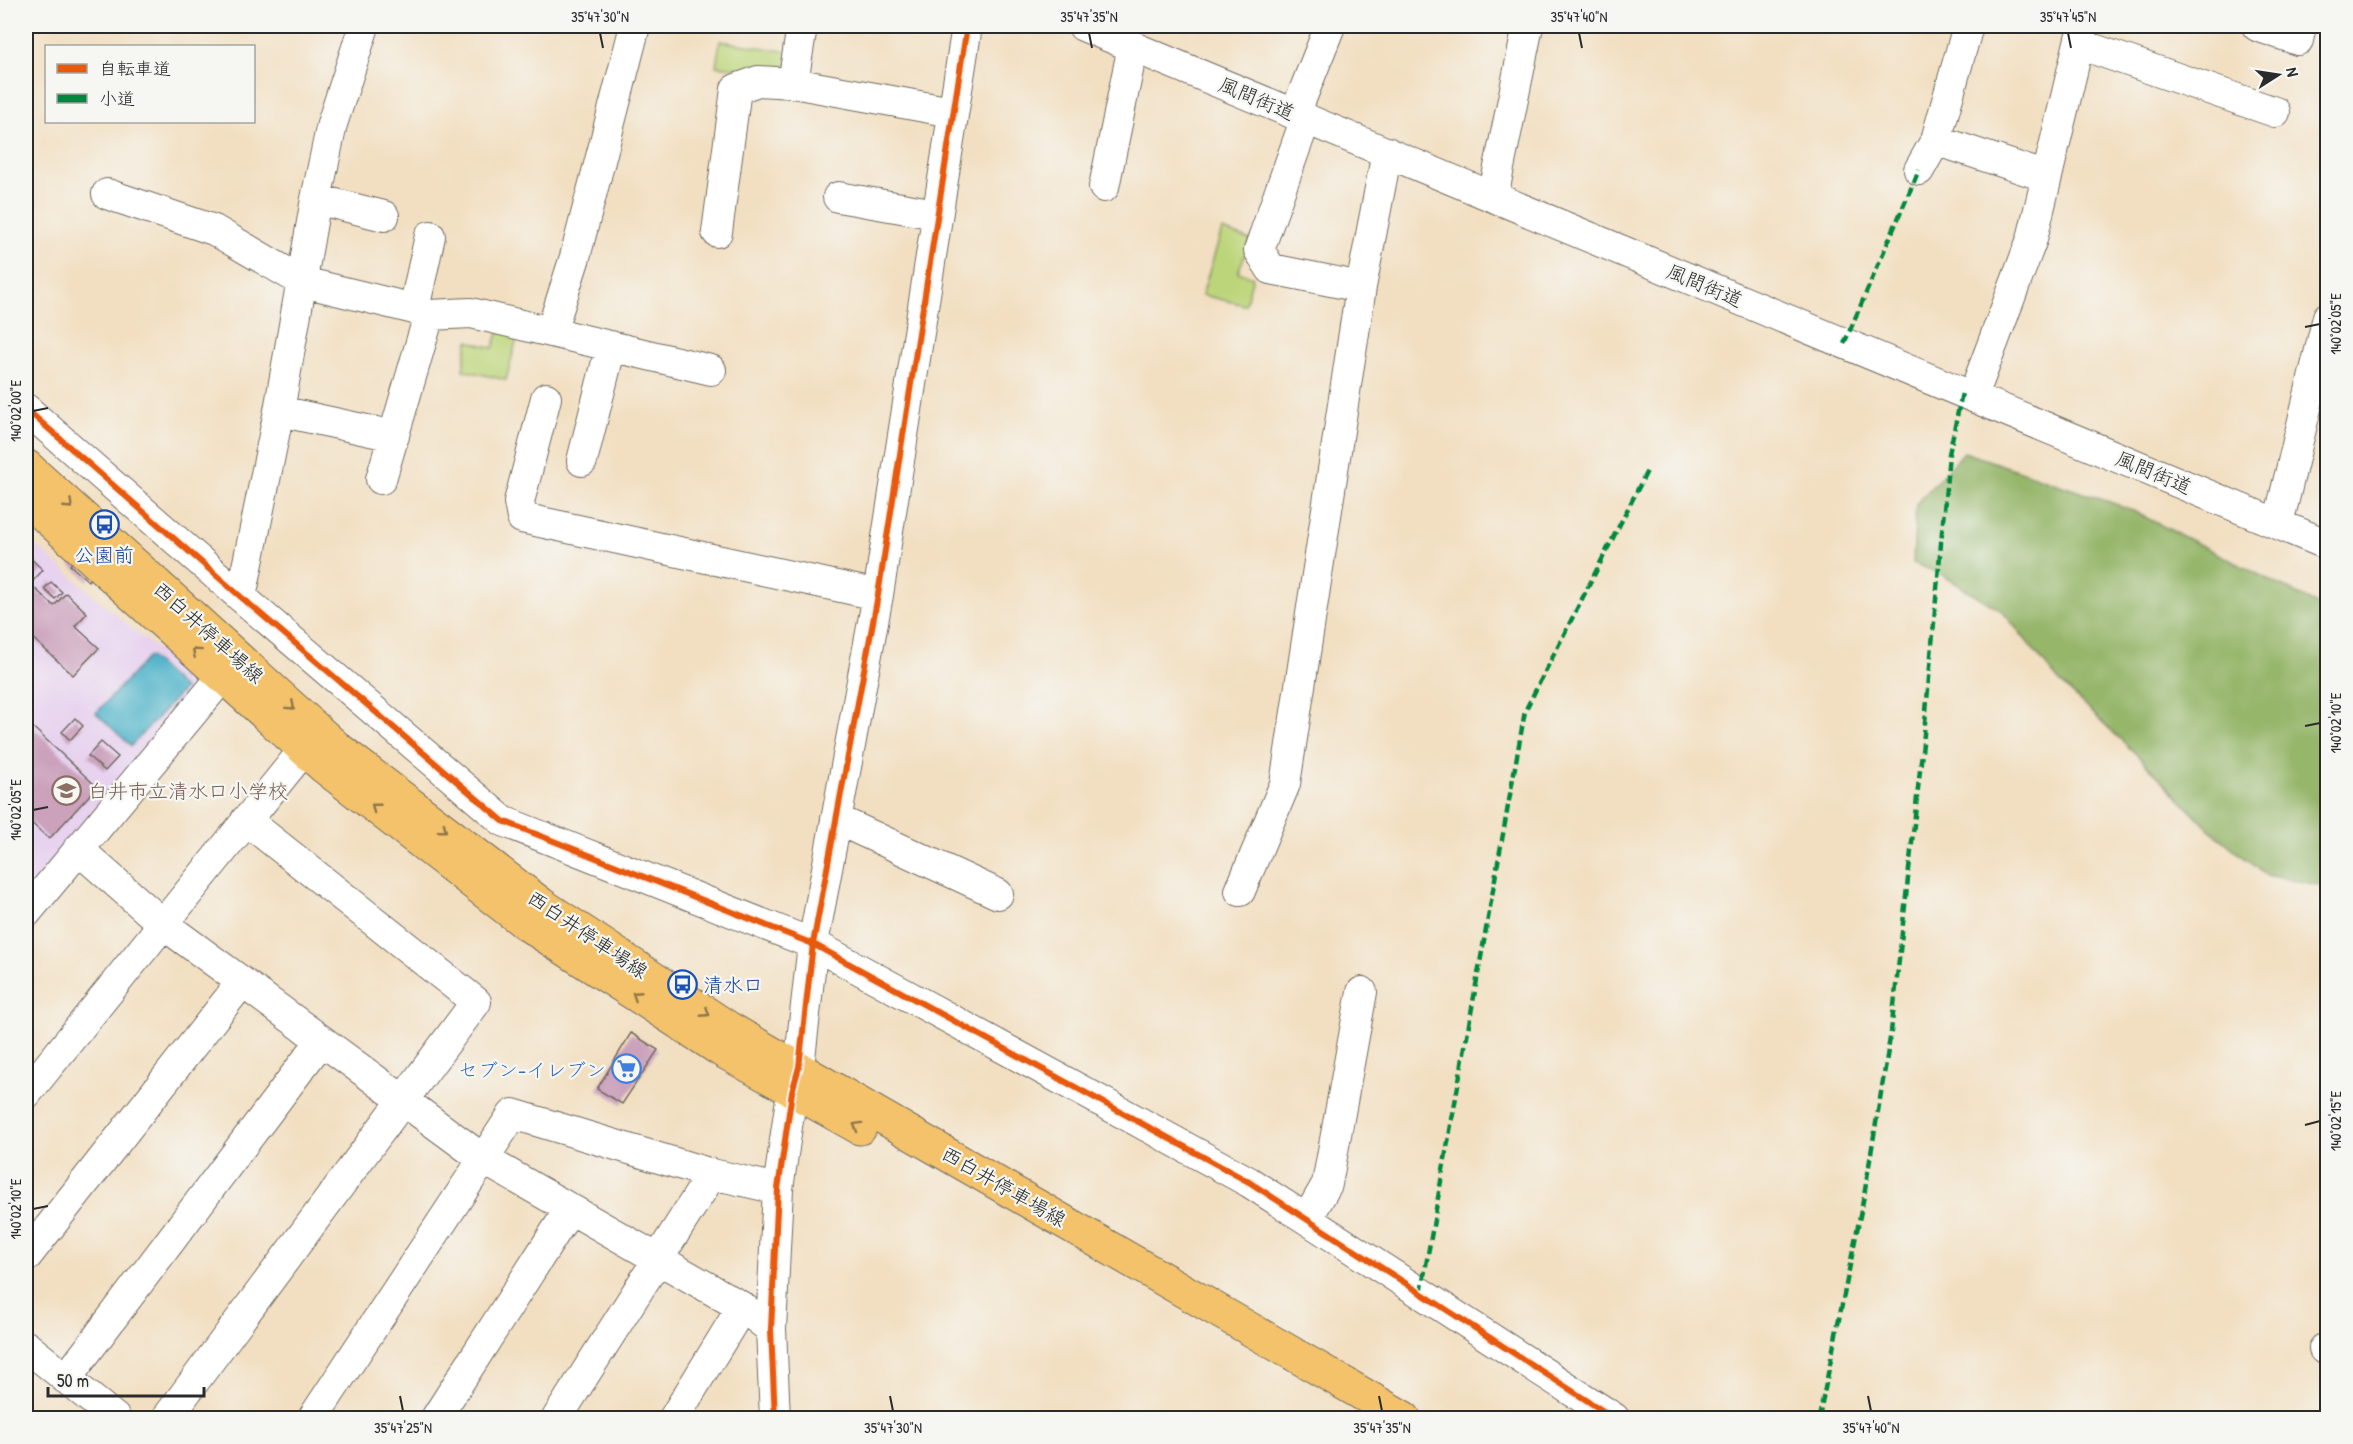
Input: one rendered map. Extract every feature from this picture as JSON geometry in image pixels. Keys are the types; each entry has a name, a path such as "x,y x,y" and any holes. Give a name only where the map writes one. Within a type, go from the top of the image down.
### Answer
{"main road":[{"name":"西白井停車場線","path":"26,466 231,667 311,740 337,748 541,904 730,1029 876,1137 1362,1419"},
{"name":"西白井停車場線","path":"26,499 231,667"},
{"name":"西白井停車場線","path":"796,1079 1404,1419"}],"street":[{"path":"241,597 279,411 316,199 332,124 364,26"},
{"path":"551,332 575,257 635,26"},
{"path":"793,83 802,26"},
{"path":"775,1419 771,1329 778,1189 796,1079 813,944 878,595 967,26"},
{"name":"風間街道","path":"1083,26 2328,545"},
{"path":"1330,26 1259,250 1271,269 1361,287"},
{"path":"1493,197 1528,26"},
{"path":"1919,170 1936,141 1968,26"},
{"path":"2257,26 2298,40 2301,26"},
{"path":"1973,396 2032,239 2081,35 2275,112"},
{"path":"1104,187 1133,46"},
{"path":"717,232 736,89 758,81 793,83 952,112"},
{"path":"1936,141 2047,177"},
{"path":"1239,891 1285,784 1361,287 1387,152"},
{"path":"107,194 214,230 303,282 422,312 471,313 711,370"},
{"path":"838,197 936,214"},
{"path":"316,199 384,216"},
{"path":"381,479 394,436 422,312 430,236"},
{"path":"2277,524 2328,316"},
{"path":"582,461 611,346"},
{"path":"546,398 519,502 522,518 878,595"},
{"path":"26,409 503,821 813,944 1249,1182 1614,1419"},
{"path":"279,411 394,436"},
{"path":"26,914 231,667"},
{"path":"26,1094 311,740"},
{"path":"836,819 998,894"},
{"path":"167,1419 476,1002 246,820"},
{"path":"78,849 163,924 483,1159 742,1307 771,1329"},
{"path":"26,1257 242,982"},
{"path":"1307,1219 1327,1184 1362,992"},
{"path":"66,1379 321,1041"},
{"path":"313,1419 513,1114 712,1174 778,1189"},
{"path":"557,1419 712,1174"},
{"path":"436,1419 570,1209"},
{"path":"674,1419 742,1307"},
{"path":"26,1346 115,1419"}],"shaded area":[{"name":"白井市立清水口小学校","path":"26,537 191,679 192,690 26,891"}],"green space":[{"path":"720,41 790,52 788,64 775,72 716,66"},
{"path":"1222,230 1251,240 1238,272 1253,277 1245,305 1202,295"},
{"path":"501,324 519,330 506,380 463,370 468,341 493,348"},
{"path":"1964,452 2127,508 2327,609 2327,882 2319,885 2266,875 2209,829 2136,754 2059,681 2002,611 1939,573 1913,563 1916,504"}],"water":[{"path":"149,656 184,689 131,746 96,713"}],"building":[{"path":"26,554 43,570 30,584 54,606 66,593 87,613 75,626 99,648 73,675 26,632"},
{"path":"73,561 91,577 88,581 70,565"},
{"path":"51,582 62,592 55,599 44,589"},
{"path":"75,718 83,726 70,740 62,732"},
{"path":"26,721 97,787 49,839 26,818"},
{"path":"101,742 118,757 105,771 88,756"},
{"name":"セブン-イレブン","path":"631,1033 658,1050 622,1104 597,1089"}],"marked path":[{"path":"1844,344 1919,170"},
{"path":"1819,1418 1864,1196 1891,1032 1924,734 1949,454 1962,393"},
{"path":"1421,1293 1525,711 1647,471"}],"cycle path":[{"path":"775,1418 771,1329 778,1189 792,1092 799,1067 813,944 878,595 967,26"},
{"path":"26,409 503,821 813,944 1249,1182 1614,1418"}],"place":[{"name":"公園前","path":"104,524"},
{"name":"白井市立清水口小学校","path":"67,790"},
{"name":"清水口","path":"682,984"},
{"name":"セブン-イレブン","path":"627,1069"}]}
